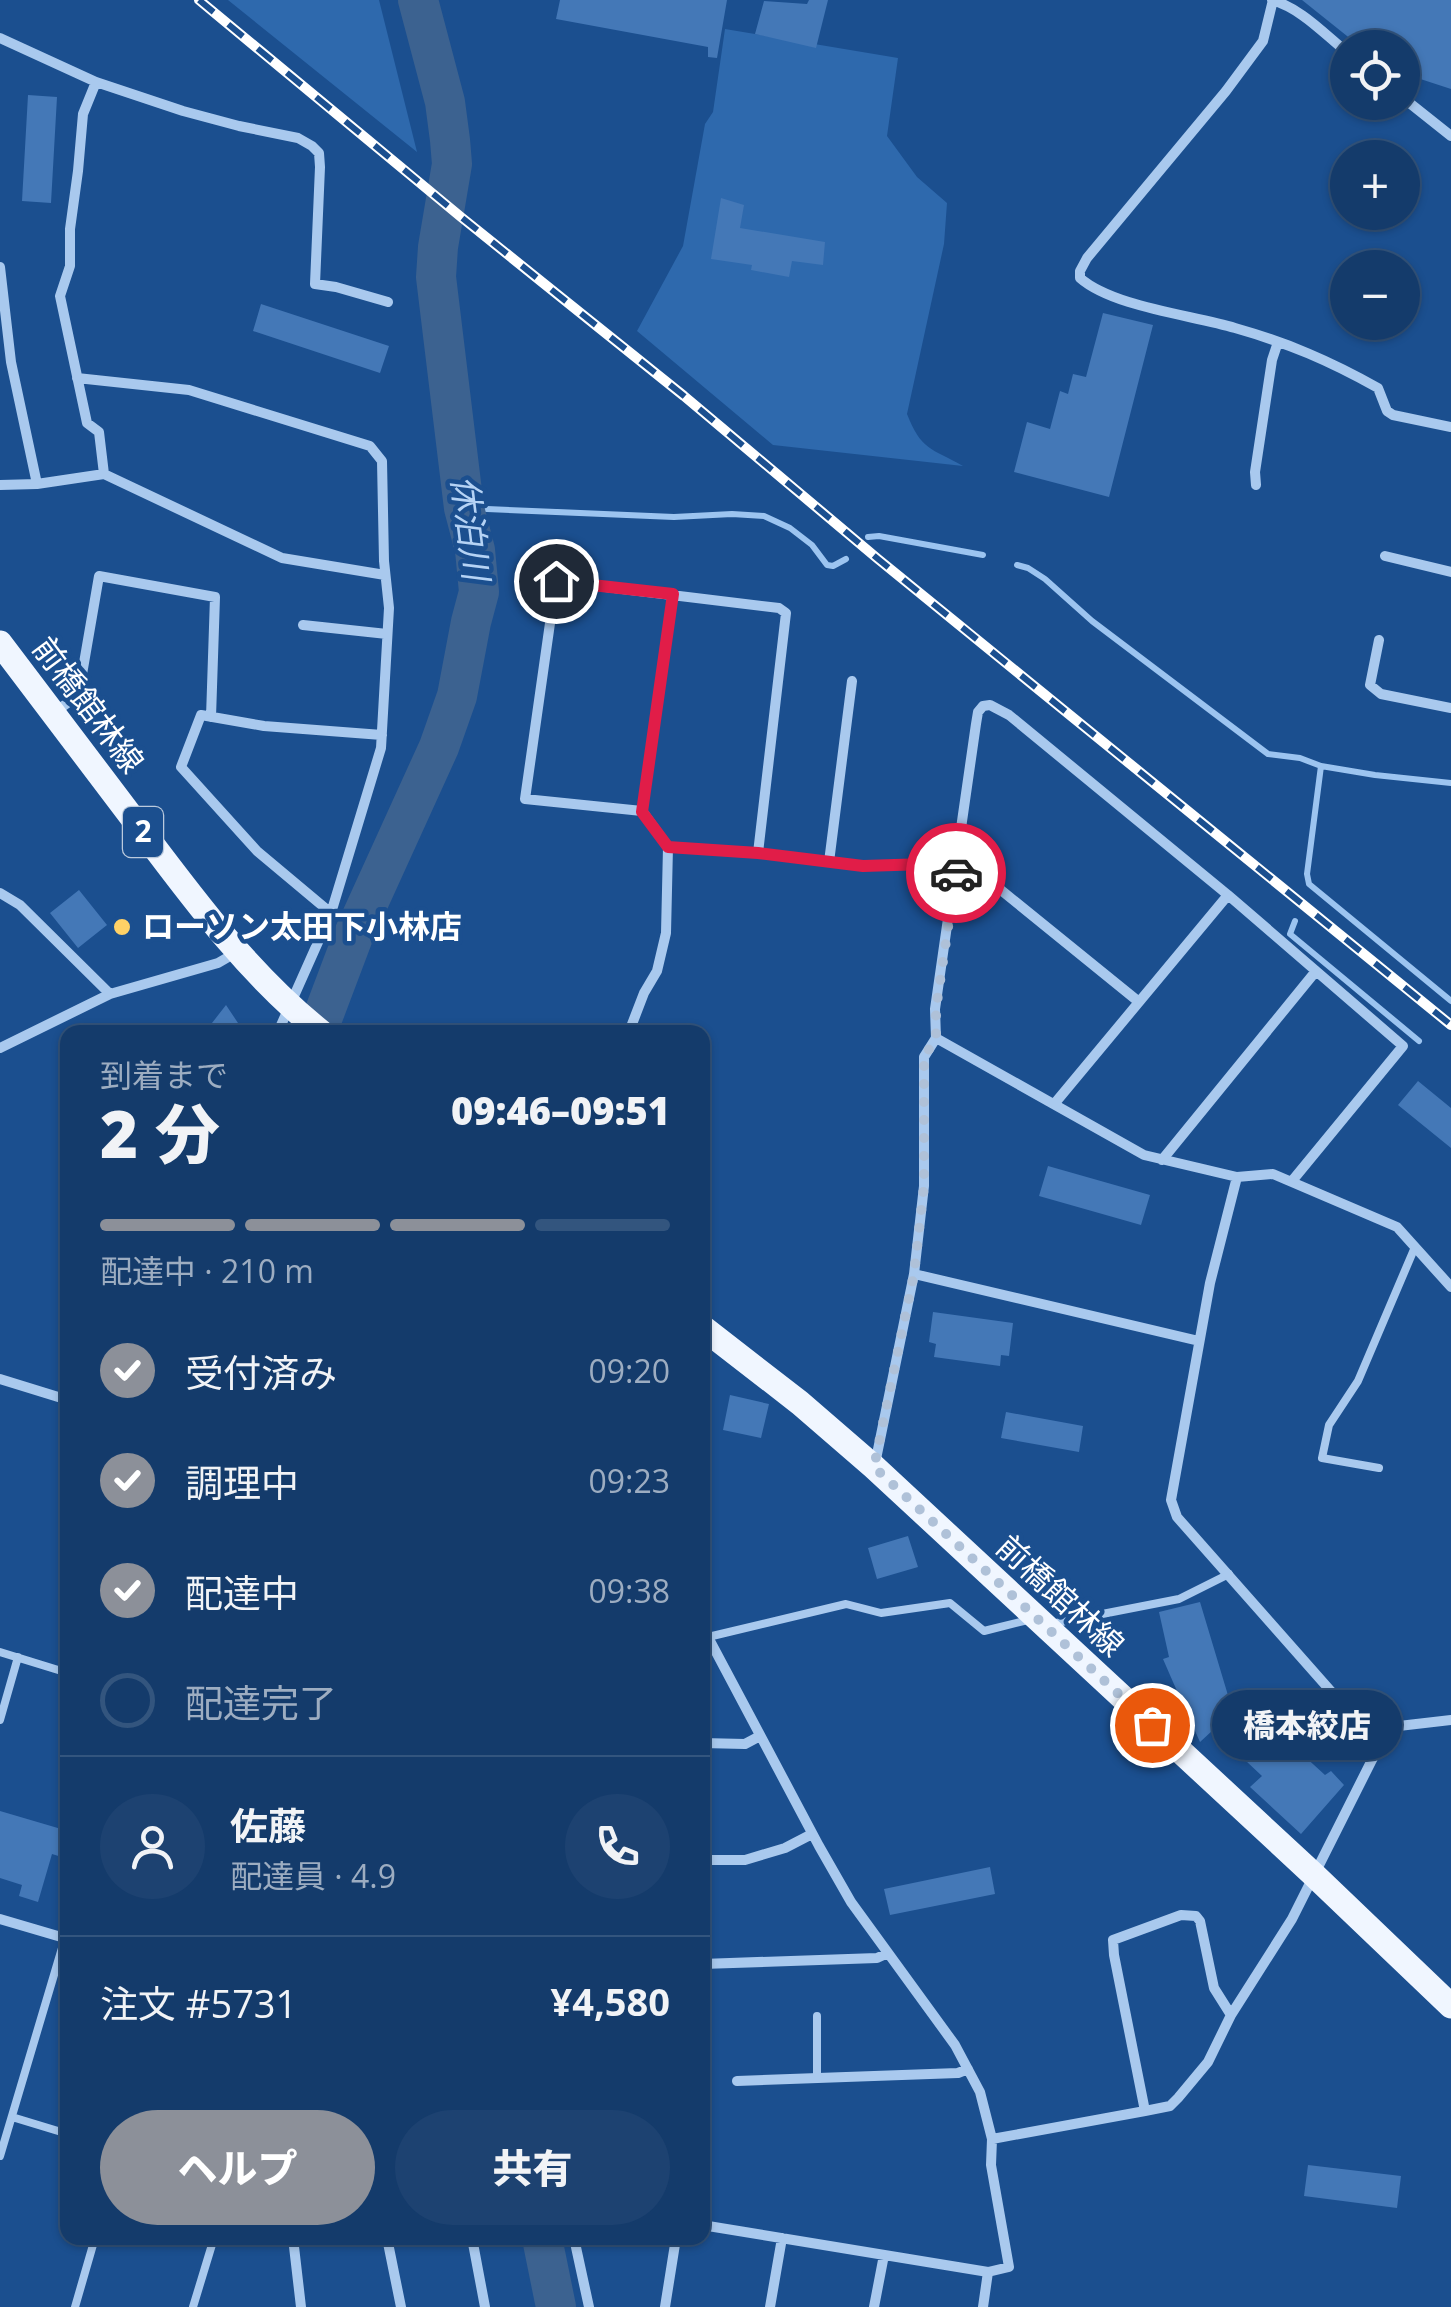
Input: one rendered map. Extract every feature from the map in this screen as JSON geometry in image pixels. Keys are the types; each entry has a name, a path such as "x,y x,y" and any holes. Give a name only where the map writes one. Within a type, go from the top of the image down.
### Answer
{"main road":[{"name":"前橋館林線","path":"0,643 186,890 237,952 312,1025"},
{"name":"前橋館林線","path":"710,1333 874,1467 1451,2006"}],"street":[{"path":"1330,38 1305,16 1272,0 1263,42 1087,258 1080,278 1110,295 1231,326 1326,360 1378,388 1393,415 1451,426"},
{"path":"0,38 96,82 183,111 298,138 312,146 319,154 320,167 315,284 388,302"},
{"path":"96,82 83,114 70,229 70,266 60,296 87,423 100,432 104,474"},
{"path":"1420,111 1451,136"},
{"path":"0,267 6,363 37,484"},
{"path":"1256,485 1254,472 1278,342"},
{"path":"77,378 188,390 370,446 382,461 389,608 381,748 331,912 282,1025"},
{"path":"0,485 104,474 282,558 385,575"},
{"path":"1386,556 1451,572"},
{"path":"54,713 74,698 80,686 98,576 215,597 211,717"},
{"path":"642,812 526,799 556,581 779,608 786,613 758,853"},
{"path":"632,1025 657,971 666,933 668,847 642,812 673,594"},
{"path":"303,625 388,634"},
{"path":"1378,640 1370,685 1381,694 1451,708"},
{"path":"829,862 852,681"},
{"path":"874,1467 914,1274 924,1186 924,1057 936,1038 936,1009 978,712 983,706 990,705 1009,715 1228,895 1403,1046 1292,1181"},
{"path":"331,912 257,852 181,767 200,715 264,726 382,735"},
{"path":"668,847 863,866 958,863 980,873 1139,1002"},
{"path":"0,893 20,905 110,994"},
{"path":"1055,1103 1228,895"},
{"path":"0,1048 110,994 218,963 237,952"},
{"path":"1162,1160 1316,971"},
{"path":"936,1038 1144,1155 1237,1177 1273,1174 1397,1227 1451,1287"},
{"path":"1237,1177 1210,1283 1171,1500 1177,1517 1358,1722 1373,1729 1451,1720"},
{"path":"914,1274 1199,1342"},
{"path":"0,1379 60,1398"},
{"path":"710,1640 851,1902 955,2045 980,2092 992,2139 991,2165 1009,2267 988,2272 710,2226"},
{"path":"992,2139 1145,2112 1170,2106 1178,2098 1208,2062 1231,2016 1292,1919 1388,1728"},
{"path":"710,1742 745,1744 760,1736"},
{"path":"710,1860 745,1860 812,1834"},
{"path":"1145,2112 1114,1940 1181,1915 1196,1916 1214,1988 1231,2016"},
{"path":"0,1919 60,1937"},
{"path":"710,1964 877,1958 888,1953"},
{"path":"736,2080 958,2073 968,2069"},
{"path":"770,2307 782,2238"},
{"path":"294,2245 301,2307"},
{"path":"389,2245 401,2307"},
{"path":"473,2245 485,2307"},
{"path":"576,2245 589,2307"},
{"path":"665,2307 675,2245"},
{"path":"874,2307 884,2254"},
{"path":"983,2307 988,2272"}],"lane":[{"path":"1379,1468 1322,1458 1329,1426 1358,1381 1415,1248"},
{"path":"710,1636 846,1604 881,1612 950,1603 984,1631 1179,1599 1228,1574"},
{"path":"0,1652 60,1670"},
{"path":"0,1720 18,1657"},
{"path":"0,2156 60,1959"},
{"path":"817,2016 818,2078"},
{"path":"12,2117 60,2132"},
{"path":"75,2307 93,2245"},
{"path":"193,2307 212,2245"}],"shaded area":[{"path":"228,0 379,0 417,152"},
{"path":"725,29 898,58 887,136 917,177 947,203 944,244 907,414 922,442 963,466 773,445 637,331 683,246 705,124 713,112"}],"building":[{"path":"560,0 727,0 717,58 708,57 708,47 556,19"},
{"path":"809,0 828,0 816,48 755,34 764,1 807,4"},
{"path":"1302,0 1451,0 1451,89 1420,79 1420,30 1340,30"},
{"path":"28,95 57,97 51,203 22,201"},
{"path":"721,198 744,205 740,228 825,242 823,265 792,261 789,277 751,270 752,265 711,259"},
{"path":"261,304 389,346 380,373 253,331"},
{"path":"1103,313 1153,325 1109,497 1014,472 1027,422 1050,429 1060,391 1068,394 1073,374 1086,377"},
{"path":"79,890 107,925 78,948 50,913"},
{"path":"226,1005 239,1025 210,1025"},
{"path":"1418,1081 1451,1108 1451,1148 1398,1105"},
{"path":"1048,1166 1150,1195 1141,1225 1039,1196"},
{"path":"933,1312 1013,1323 1009,1356 1001,1355 1000,1366 934,1357 936,1344 929,1342"},
{"path":"730,1395 769,1404 761,1438 723,1430"},
{"path":"1006,1412 1083,1426 1079,1452 1001,1438"},
{"path":"908,1536 918,1567 877,1579 868,1548"},
{"path":"1200,1602 1239,1732 1257,1713 1325,1775 1331,1771 1344,1785 1301,1834 1250,1787 1262,1776 1213,1730 1200,1742 1173,1682 1163,1659 1169,1657 1159,1612"},
{"path":"0,1811 60,1829 60,1856 52,1854 38,1902 19,1896 22,1885 0,1878"},
{"path":"990,1867 995,1894 890,1915 884,1889"},
{"path":"1308,2165 1401,2176 1397,2208 1304,2196"}],"waterway":[{"name":"休泊川","path":"320,1025 354,934 439,747 457,696 479,592 475,550 464,508 436,277 452,164 450,140 445,102 418,0"},
{"path":"464,508 674,517 764,516 790,528 812,545 827,565 846,559"},
{"path":"868,537 983,555"},
{"path":"1017,565 1045,579 1092,621 1268,754 1375,775 1451,783"},
{"path":"1321,766 1307,874 1309,884 1451,1001"},
{"path":"1295,921 1290,934 1419,1041"},
{"name":"休泊川","path":"543,2245 556,2307"}],"railway":[{"path":"199,0 1451,1025"}],"way so far":[{"path":"956,873 936,1009 936,1038 924,1057 924,1186 914,1274 874,1467 1152,1725"}],"place":[{"name":"ローソン太田下小林店","path":"122,927"},
{"name":"橋本絞店","path":"1152,1725"}],"route":[{"path":"556,581 673,594 642,812 668,847 863,866 958,863 956,873"}]}
